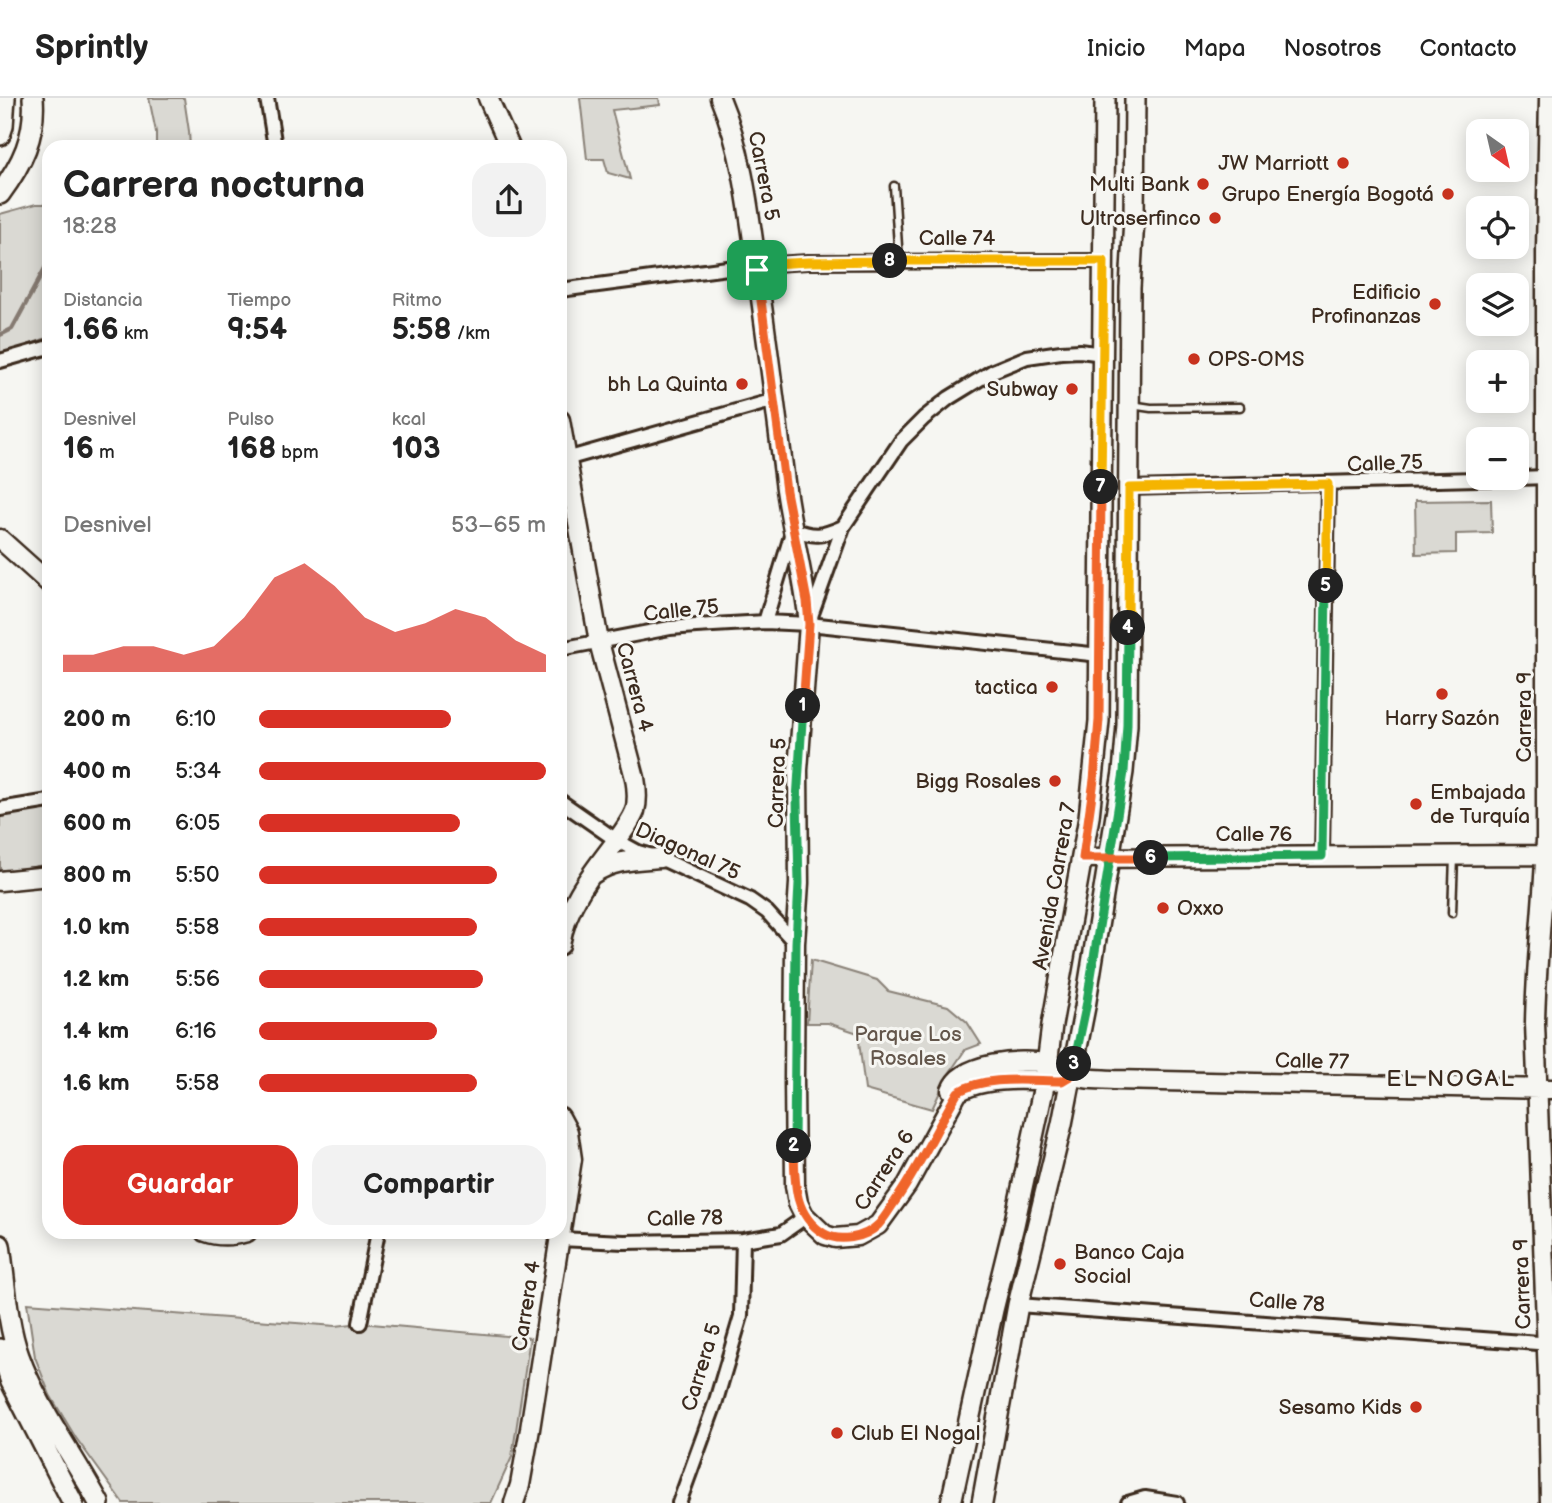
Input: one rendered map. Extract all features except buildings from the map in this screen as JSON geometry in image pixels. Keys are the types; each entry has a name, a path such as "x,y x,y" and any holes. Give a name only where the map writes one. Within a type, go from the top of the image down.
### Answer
{"main road":[{"path":"0,135 5,98"},
{"name":"Avenida Carrera 7","path":"951,1503 1047,1072 1052,1025 1083,858 1094,780 1099,720 1105,98"},
{"path":"982,1503 1018,1305 1062,1124 1086,1007 1124,772 1127,725 1130,288 1134,218 1135,98"},
{"path":"0,194 12,178 30,139 34,121 34,99"},
{"path":"0,1245 18,1354 37,1398 99,1503"},
{"path":"0,1349 20,1401 73,1503"}],"street":[{"path":"267,98 274,140"},
{"path":"488,98 507,140"},
{"name":"Carrera 5","path":"720,98 730,121 744,177 786,491 809,624 798,770 799,883 794,1079 795,1186 798,1203 804,1215"},
{"name":"Carrera 9","path":"1549,98 1549,855 1535,1023 1545,1089 1550,1503"},
{"name":"Calle 74","path":"567,289 756,265 808,262 1104,261"},
{"path":"0,361 42,348"},
{"path":"809,624 843,527 901,440 949,398 993,371 1027,357 1070,352 1103,354"},
{"path":"567,458 775,400"},
{"name":"Carrera 4","path":"567,464 599,642 637,793 633,815 589,877 567,918"},
{"name":"Calle 75","path":"1529,478 1550,477"},
{"name":"Calle 75","path":"1129,488 1466,480"},
{"path":"1322,856 1328,484"},
{"path":"765,622 793,528 807,535 818,536 843,527"},
{"path":"0,539 42,577"},
{"name":"Calle 75","path":"567,648 670,628 765,622 809,624 1100,655"},
{"path":"0,809 42,802"},
{"name":"Diagonal 75","path":"567,806 638,852 660,858 750,900 768,912 796,943"},
{"name":"Calle 76","path":"1083,858 1549,855"},
{"path":"589,877 607,865 660,858"},
{"path":"0,881 42,877"},
{"name":"Calle 77","path":"947,1111 952,1086 960,1078 981,1067 1022,1061 1047,1072 1064,1069 1072,1075 1114,1080 1545,1089"},
{"name":"Carrera 6","path":"804,1215 825,1234 835,1238 858,1236 878,1225 907,1185 947,1111"},
{"name":"Carrera 4","path":"567,1130 572,1160 567,1190"},
{"name":"Calle 78","path":"567,1238 624,1242 743,1240 781,1234 798,1223 804,1215"},
{"path":"360,1323 377,1239"},
{"name":"Carrera 4","path":"514,1503 530,1429 559,1239"},
{"name":"Carrera 5","path":"680,1503 715,1404 741,1316 743,1240"},
{"name":"Calle 78","path":"1018,1305 1549,1344"},
{"path":"1128,1503 1145,1499 1177,1503"}],"lane":[{"path":"894,186 899,261"},
{"path":"1129,405 1158,408 1240,407"},
{"path":"1452,913 1454,855"}],"green space":[{"path":"149,98 184,98 190,140 156,140"},
{"path":"580,98 659,98 660,105 612,110 630,179 608,173 604,159 587,159"},
{"path":"42,204 42,340 0,356 0,214"},
{"path":"1491,500 1492,533 1456,534 1456,553 1416,554 1415,501"},
{"path":"42,808 42,865 0,873 0,814"},
{"name":"Parque Los Rosales","path":"811,960 877,980 888,991 948,1006 967,1022 981,1044 965,1050 948,1075 932,1109 865,1090 858,1033 828,1023 807,1023"},
{"path":"27,1303 336,1326 360,1323 530,1338 512,1457 491,1503 123,1503 76,1438 50,1395 35,1357"}],"waterway":[{"path":"0,335 12,329 42,274"}],"place":[{"name":"JW Marriott","path":"1343,163"},
{"name":"Multi Bank","path":"1203,184"},
{"name":"Grupo Energía Bogotá","path":"1448,194"},
{"name":"Ultraserfinco","path":"1215,218"},
{"name":"Edificio Profinanzas","path":"1435,304"},
{"name":"OPS-OMS","path":"1194,359"},
{"name":"bh La Quinta","path":"742,384"},
{"name":"Subway","path":"1072,389"},
{"name":"tactica","path":"1052,687"},
{"name":"Harry Sazón","path":"1442,694"},
{"name":"Bigg Rosales","path":"1055,781"},
{"name":"Embajada de Turquía","path":"1416,804"},
{"name":"Oxxo","path":"1163,908"},
{"name":"Banco Caja Social","path":"1060,1264"},
{"name":"Sesamo Kids","path":"1416,1407"},
{"name":"Club El Nogal","path":"837,1433"}],"district":[{"name":"EL NOGAL","path":"1451,1078"}],"route":[{"path":"757,270 756,265 808,262 1104,261 1099,720 1083,858 1109,858 1130,858 1322,856 1328,484 1129,488 1127,725 1124,772 1109,858 1086,1007 1072,1075 1062,1081 988,1082 958,1092 907,1185 878,1225 868,1232 847,1238 835,1238 825,1234 804,1215 798,1203 795,1186 795,978 799,883 797,800 809,624 786,491 757,270"}]}
